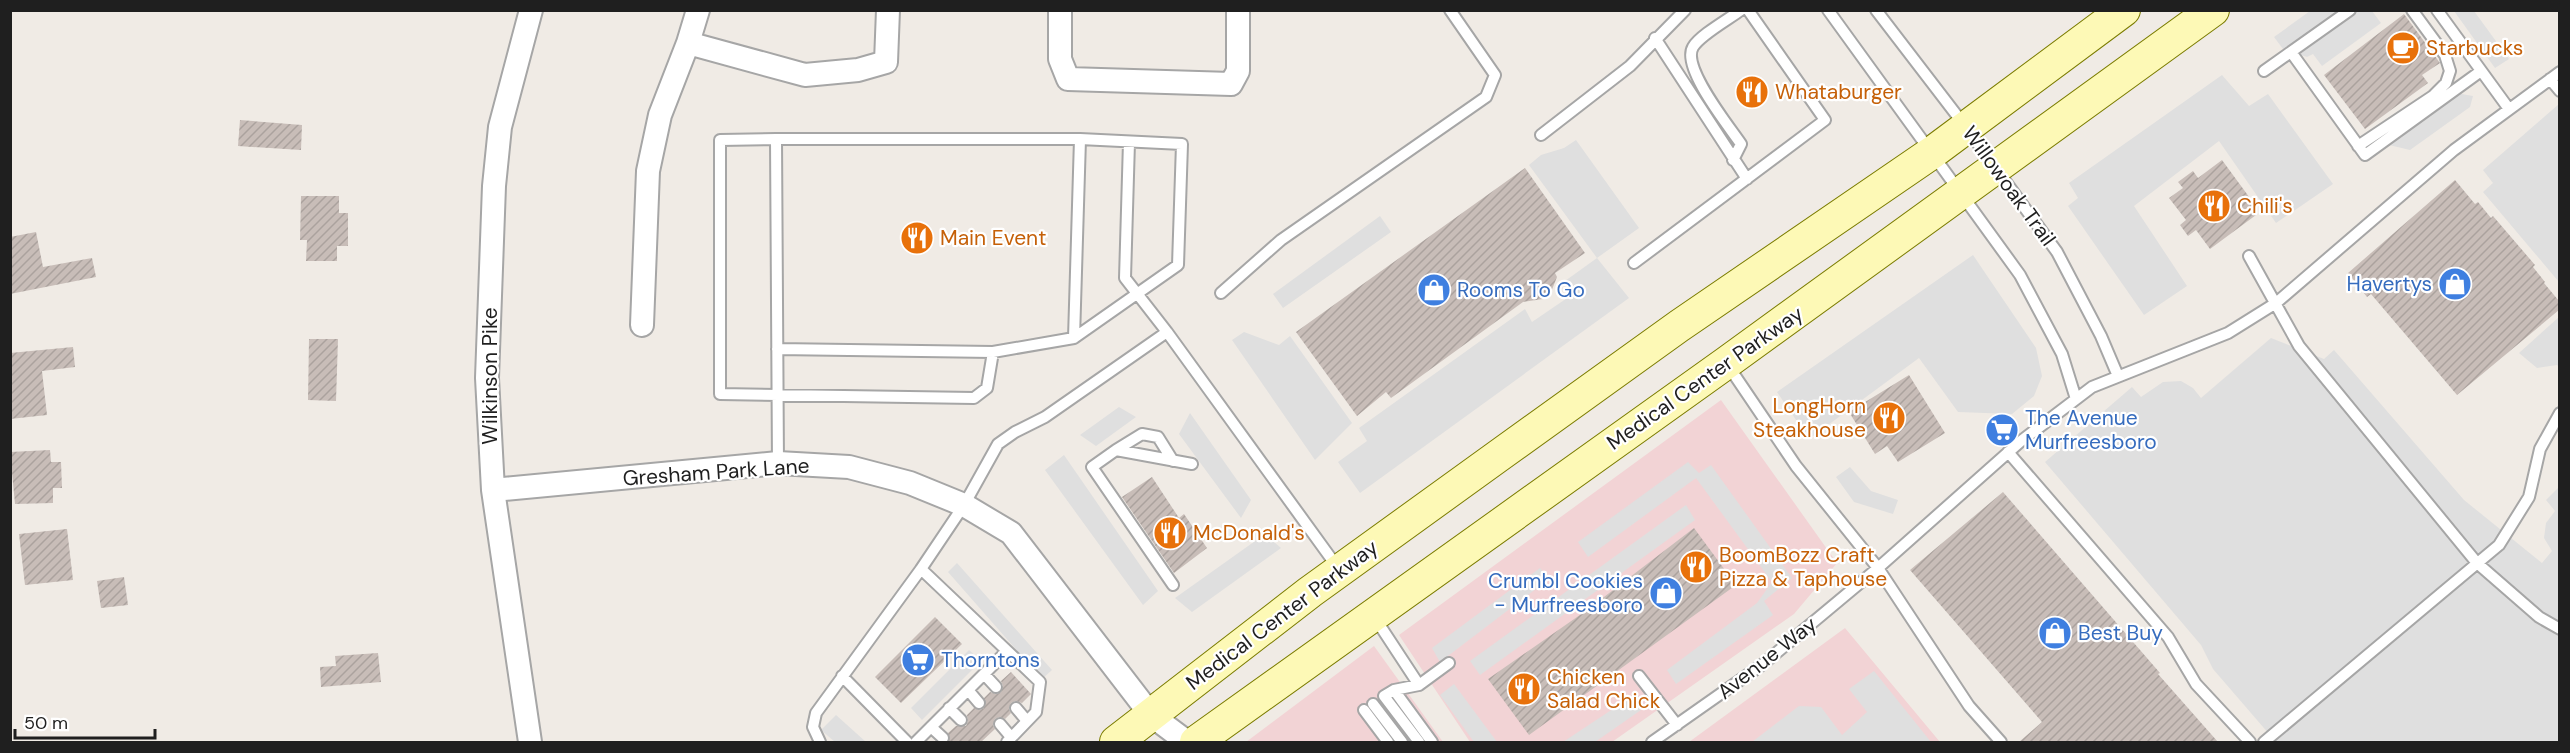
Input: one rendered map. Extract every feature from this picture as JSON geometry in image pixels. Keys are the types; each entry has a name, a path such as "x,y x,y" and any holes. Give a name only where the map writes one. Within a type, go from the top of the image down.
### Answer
{"main road":[{"name":"Medical Center Parkway","path":"1116,742 1340,570 1679,326 1933,152 2124,10"},
{"name":"Medical Center Parkway","path":"1196,742 1963,193 2212,10"}],"street":[{"name":"Wilkinson Pike","path":"530,742 493,490 487,378 494,186 506,97 531,10"},
{"path":"642,325 648,171 660,115 688,44 698,10"},
{"path":"688,44 805,75 858,70 886,62 888,10"},
{"path":"1060,10 1060,59 1068,79 1231,84 1238,71 1238,10"},
{"name":"Gresham Park Lane","path":"493,490 778,464 849,467 909,483 964,505 1011,533 1151,715 1187,742"}],"lane":[{"path":"1221,293 1281,240 1486,97 1495,75 1450,10"},
{"path":"1541,135 1630,66 1685,10"},
{"path":"1733,160 1741,144 1693,71 1689,56 1694,45 1742,10"},
{"path":"1634,263 1825,120 1748,10"},
{"name":"Willowoak Trail","path":"1828,10 1963,193 2020,275 2062,354 2076,399"},
{"name":"Willowoak Trail","path":"1876,10 2057,252 2101,336 2118,376"},
{"path":"2264,71 2350,10"},
{"path":"2358,146 2433,96 2446,83 2450,71 2445,55 2412,10"},
{"path":"2437,10 2509,109"},
{"path":"1655,38 1747,179"},
{"path":"2291,52 2365,155 2481,71"},
{"name":"Avenue Way","path":"1652,742 1763,664 1878,568 2008,452 2092,387 2228,333 2276,303 2454,150 2559,72"},
{"path":"2550,79 2559,91"},
{"path":"776,139 778,464"},
{"path":"1074,338 1080,139"},
{"path":"777,349 993,352 1074,338 1178,264 1182,144 1080,139 720,140 720,394 974,398 987,388 993,352"},
{"path":"1129,142 1125,278 1167,332 1340,570"},
{"path":"2250,256 2299,346 2477,563 2539,617 2559,629"},
{"path":"820,742 813,727 816,713 921,569 964,505 998,444 1015,432 1045,417 1167,332"},
{"path":"1726,363 1796,466 1878,568 1969,706 2001,742"},
{"path":"2264,742 2499,545 2529,497 2540,449 2559,413"},
{"path":"1173,461 1158,437 1142,434 1092,467 1173,585"},
{"path":"1116,450 1192,464"},
{"path":"2008,452 2168,637 2196,684 2250,742"},
{"path":"921,569 1040,682 1036,712 1009,740 1000,724"},
{"path":"1373,615 1419,685"},
{"path":"916,742 1007,651"},
{"path":"1389,693 1419,685 1449,663"},
{"path":"984,674 996,687"},
{"path":"842,676 907,742"},
{"path":"1639,676 1677,725"},
{"path":"968,690 979,703"},
{"path":"1389,693 1419,742"},
{"path":"1389,693 1432,742"},
{"path":"1388,742 1369,707 1402,742"},
{"path":"949,708 962,720"},
{"path":"1016,708 1027,722"},
{"path":"931,727 943,738"}],"shaded area":[{"path":"2310,11 2372,11 2381,23 2322,66 2313,54 2307,57 2283,49 2274,37"},
{"path":"2454,11 2474,11 2509,59 2495,68"},
{"path":"2222,75 2249,106 2268,94 2333,184 2276,223 2219,141 2134,206 2187,286 2144,315 2068,206 2078,198 2069,183"},
{"path":"2456,93 2473,96 2470,107 2410,150 2385,144"},
{"path":"2559,104 2559,282 2483,192 2493,183 2483,170"},
{"path":"1576,140 1639,228 1597,258 1529,165 1541,155 1564,148"},
{"path":"1380,216 1391,232 1283,308 1273,294"},
{"path":"1973,255 2036,348 2042,376 2034,396 2012,414 1958,412 1919,358 1809,439 1777,392"},
{"path":"1597,258 1629,298 1360,493 1338,462 1367,441 1359,428 1525,309 1532,322 1573,294 1565,281"},
{"path":"2559,317 2559,367 2557,365 2537,368 2519,353"},
{"path":"1244,332 1279,345 1290,336 1352,423 1315,460 1232,340"},
{"path":"2271,338 2324,359 2334,350 2464,500 2542,563 2552,551 2544,538 2546,523 2555,511 2546,500 2559,487 2559,742 2276,742 2213,669 2201,645 2045,462 2132,387 2141,397 2163,382 2181,381 2193,388 2201,398"},
{"path":"1721,400 1837,563 1794,614 1612,742 1470,742 1399,635"},
{"path":"1119,407 1136,417 1096,446 1080,435"},
{"path":"1190,413 1251,500 1241,518 1179,434"},
{"path":"1064,455 1158,591 1143,605 1045,470"},
{"path":"1688,462 1699,473 1711,465 1792,578 1764,601 1773,615 1676,684 1667,670 1757,603 1772,582 1696,478 1588,557 1578,542"},
{"path":"1850,467 1871,491 1898,500 1893,514 1854,502 1836,477"},
{"path":"1686,505 1695,520 1480,675 1470,661"},
{"path":"1265,534 1281,548 1192,612 1175,598"},
{"path":"957,563 1052,670 1042,679 948,572"},
{"path":"1540,568 1549,579 1440,662 1432,648"},
{"path":"1845,628 1940,742 1689,742"},
{"path":"1374,646 1443,742 1246,742"},
{"path":"969,650 981,661 922,720 911,708"},
{"path":"1874,671 1931,742 1752,742 1799,706 1821,707 1842,735 1867,712 1849,689"},
{"path":"1454,684 1497,742 1474,742 1440,695"},
{"path":"1631,697 1641,710 1595,742 1563,742"},
{"path":"836,715 866,742 835,742 821,730"}],"building":[{"path":"2404,14 2440,63 2422,75 2428,83 2365,129 2324,75"},
{"path":"240,120 302,125 301,150 238,146"},
{"name":"Chili's","path":"2222,160 2255,205 2251,207 2256,215 2210,249 2196,230 2188,236 2180,225 2186,220 2169,198 2183,188 2178,182 2193,171 2198,178"},
{"path":"1525,168 1585,253 1555,273 1557,277 1551,292 1543,299 1523,302 1391,398 1386,392 1357,416 1296,332"},
{"path":"2455,180 2475,204 2478,202 2491,218 2493,216 2535,265 2533,267 2559,301 2559,310 2457,395 2371,294 2367,297 2348,273"},
{"path":"301,196 339,196 339,213 348,213 348,246 337,246 337,261 306,261 307,240 300,240"},
{"path":"36,232 43,267 92,258 96,277 10,294 10,237"},
{"path":"309,339 338,339 336,401 308,400"},
{"path":"73,347 75,367 42,371 47,415 10,419 10,353"},
{"path":"1909,375 1945,433 1898,462 1887,446 1875,454 1849,412"},
{"path":"50,450 51,462 61,462 62,488 53,488 53,503 15,504 10,452"},
{"name":"McDonald's","path":"1152,477 1179,518 1184,514 1207,548 1174,573 1122,497"},
{"path":"2003,492 2218,742 2019,742 2042,722 1910,570"},
{"path":"1694,528 1736,585 1529,735 1488,679 1587,610"},
{"path":"67,529 73,580 25,585 19,534"},
{"path":"124,577 128,605 101,608 97,581"},
{"name":"Thorntons","path":"935,617 962,644 901,703 875,677"},
{"path":"378,653 381,682 321,687 320,667 336,666 335,656"},
{"name":"Thorntons","path":"1011,672 1031,694 1022,703 1015,701 1011,703 1009,709 1011,713 1005,719 999,717 995,719 993,725 995,729 981,742 949,742 948,733 956,726 966,726 967,715 974,708 980,710 984,708 984,698 990,692 997,694 1001,692 1003,686 1001,681"}],"place":[{"name":"Starbucks","path":"2403,48"},
{"name":"Whataburger","path":"1752,92"},
{"name":"Chili's","path":"2214,206"},
{"name":"Main Event","path":"917,238"},
{"name":"Havertys","path":"2455,284"},
{"name":"Rooms To Go","path":"1434,290"},
{"name":"LongHorn Steakhouse","path":"1889,418"},
{"name":"The Avenue Murfreesboro","path":"2002,430"},
{"name":"McDonald's","path":"1170,533"},
{"name":"BoomBozz Craft Pizza & Taphouse","path":"1696,567"},
{"name":"Crumbl Cookies - Murfreesboro","path":"1666,593"},
{"name":"Best Buy","path":"2055,633"},
{"name":"Thorntons","path":"918,660"},
{"name":"Chicken Salad Chick","path":"1524,689"}]}
